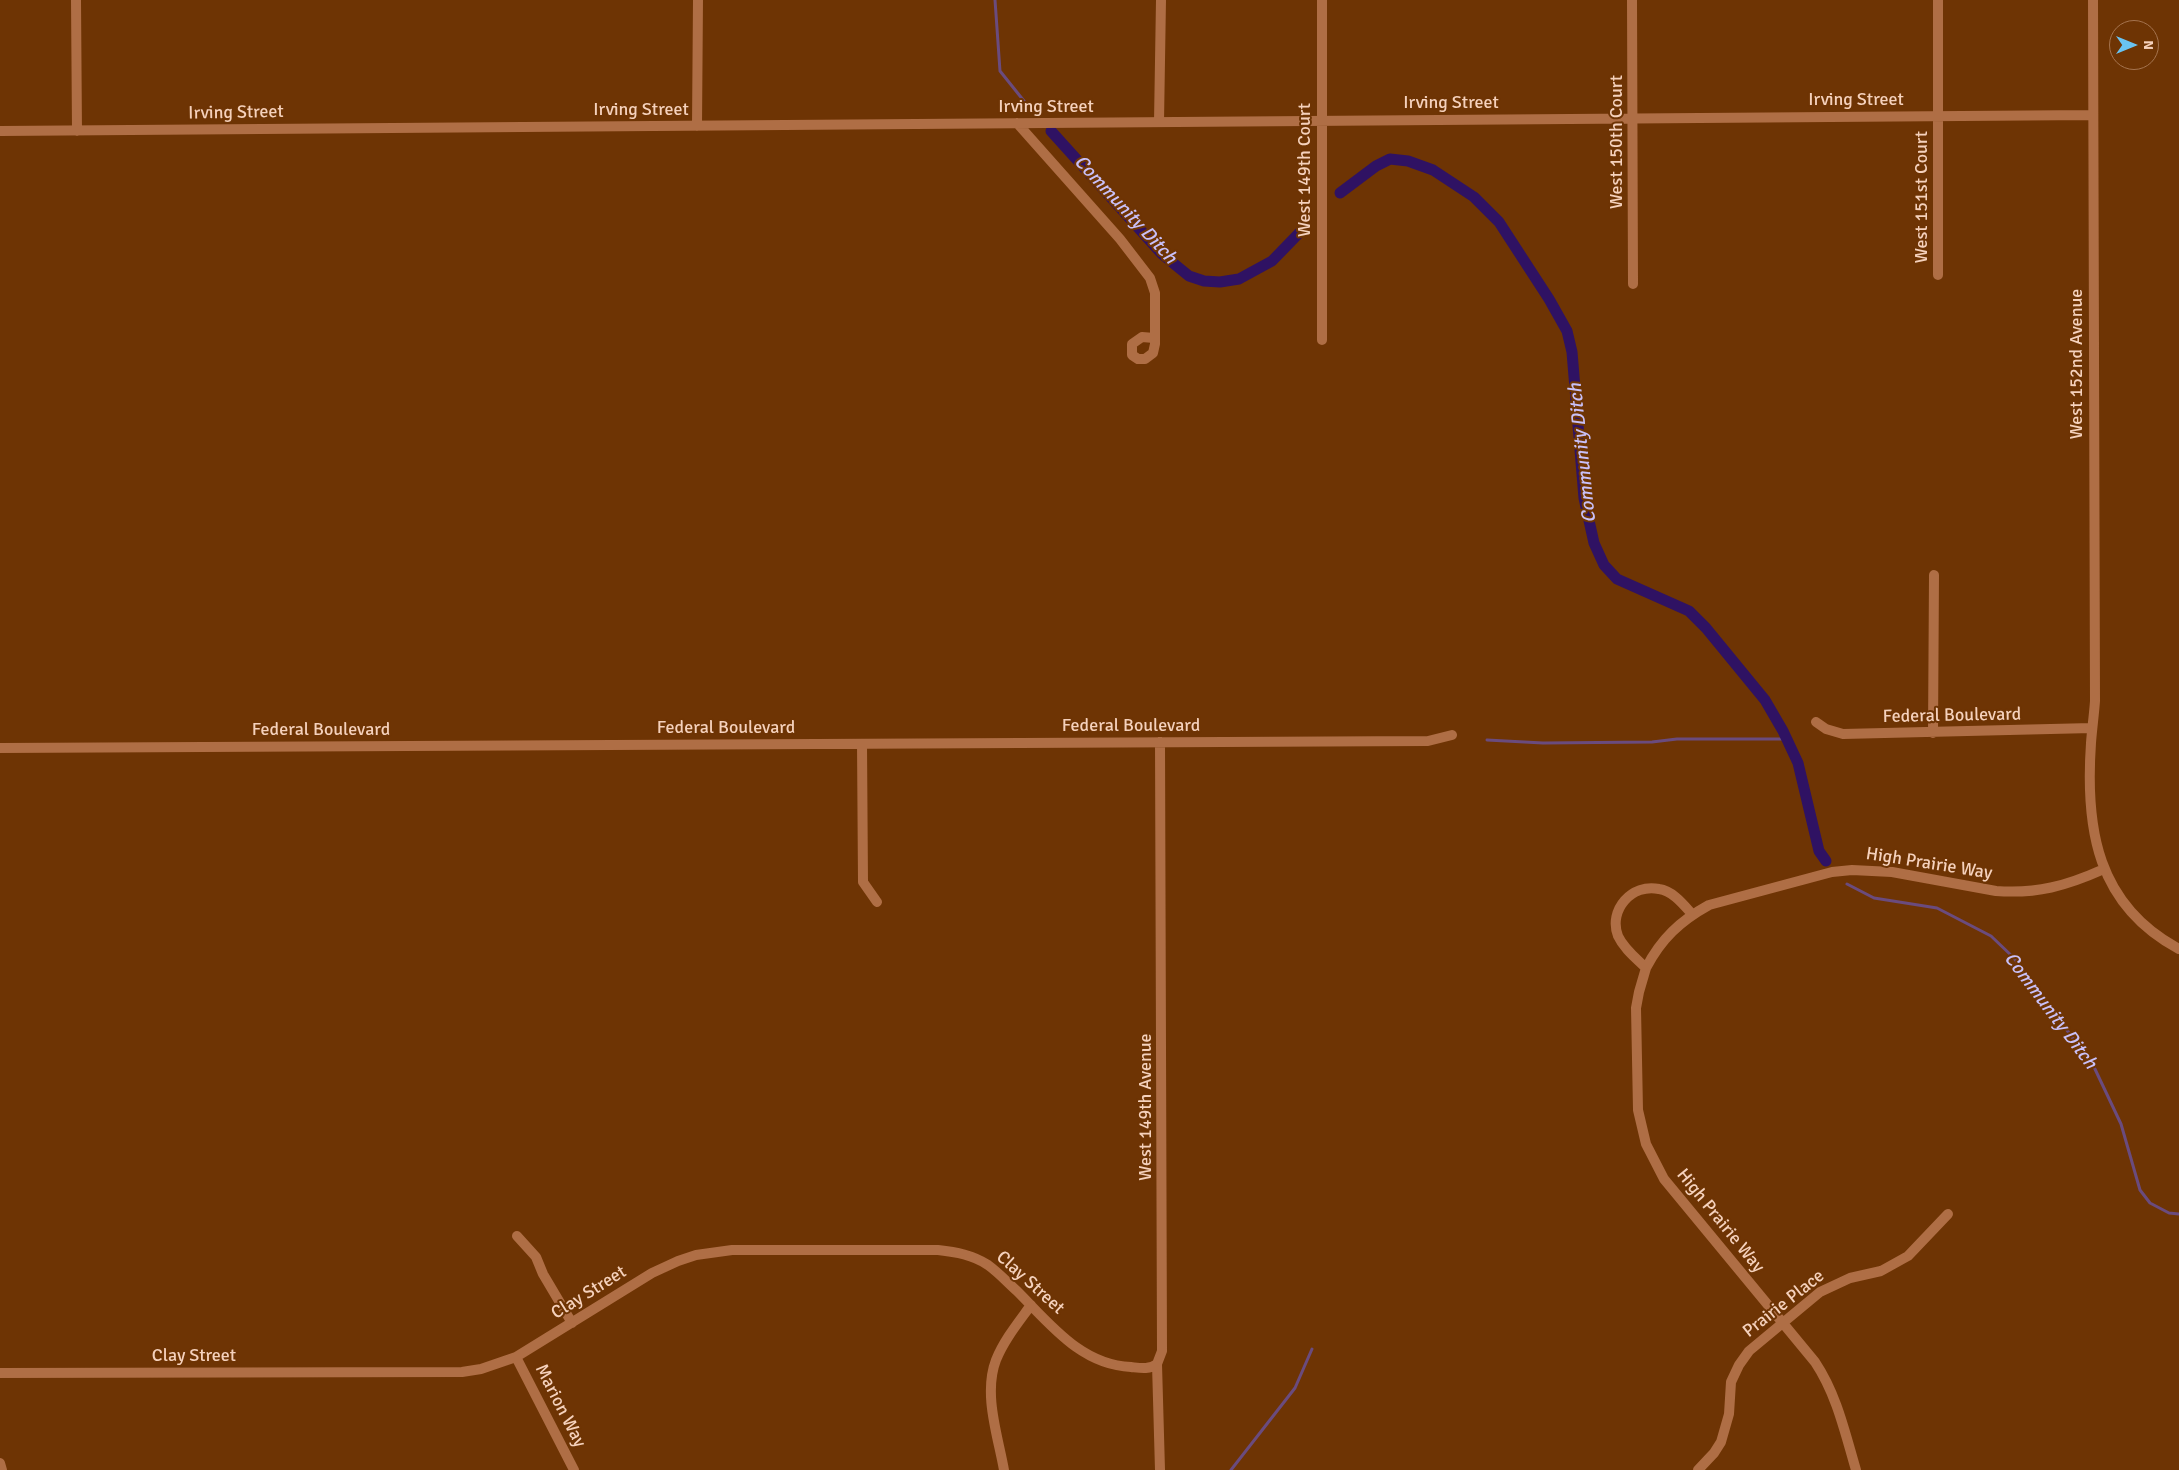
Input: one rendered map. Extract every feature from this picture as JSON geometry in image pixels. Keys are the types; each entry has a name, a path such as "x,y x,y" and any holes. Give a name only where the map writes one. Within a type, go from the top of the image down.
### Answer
{"street":[{"path":"76,0 77,131"},
{"path":"697,126 698,0"},
{"path":"1159,122 1161,0"},
{"name":"West 149th Court","path":"1322,0 1322,340"},
{"name":"West 150th Court","path":"1632,0 1633,284"},
{"name":"West 151st Court","path":"1938,0 1938,275"},
{"name":"West 152nd Avenue","path":"2093,0 2095,701 2092,728 2090,805 2093,830 2104,869 2120,899 2134,917 2149,930 2179,950"},
{"name":"Irving Street","path":"0,131 2092,114"},
{"path":"1017,123 1115,232 1150,278 1155,293 1154,338"},
{"path":"1933,733 1934,575"},
{"name":"Federal Boulevard","path":"1816,722 1826,729 1843,734 2092,728"},
{"name":"Federal Boulevard","path":"0,748 1428,741 1452,735"},
{"name":"West 149th Avenue","path":"1160,742 1162,1313 1161,1357 1157,1364 1160,1470"},
{"path":"862,744 863,882 877,902"},
{"name":"High Prairie Way","path":"1856,1470 1833,1394 1825,1377 1664,1179 1646,1144 1638,1110 1636,1008 1638,992 1646,968 1663,940 1674,928 1692,914 1724,900 1832,872 1852,870 1892,872 1996,891 2016,892 2059,887 2104,869"},
{"path":"1646,968 1623,944 1618,936 1616,916 1626,899 1640,889 1661,889 1670,892 1692,914"},
{"name":"Prairie Place","path":"1698,1470 1714,1453 1726,1429 1731,1382 1739,1365 1749,1351 1820,1292 1835,1284 1880,1270 1902,1260 1919,1246 1948,1214"},
{"path":"518,1236 536,1257 543,1274 572,1323"},
{"name":"Clay Street","path":"0,1373 462,1372 481,1369 516,1357 652,1273 696,1255 732,1250 952,1251 964,1254 987,1264 1004,1277 1065,1339 1097,1361 1133,1368 1149,1368 1157,1364"},
{"path":"1004,1470 993,1409 992,1373 1000,1350 1031,1305"},
{"name":"Marion Way","path":"516,1357 574,1470"},
{"path":"0,1463 2,1470"}],"waterway":[{"name":"Community Ditch","path":"995,0 1000,71 1028,106"},
{"name":"Community Ditch","path":"1051,131 1162,254 1189,276 1204,281 1220,282 1239,279 1272,261 1305,227"},
{"name":"Community Ditch","path":"1340,193 1376,166 1390,159 1408,161 1433,170 1474,197 1499,222 1549,299 1567,331 1572,352 1584,498 1594,543 1604,565 1617,579 1689,611 1706,628 1765,700 1783,731 1798,763 1819,851 1826,861"},
{"path":"1487,740 1543,743 1652,742 1677,739 1787,739"},
{"name":"Community Ditch","path":"1847,884 1874,898 1937,908 1991,936 2014,958 2094,1067 2121,1124 2140,1190 2150,1203 2169,1213 2179,1214"},
{"path":"1231,1470 1295,1388 1312,1349"}]}
